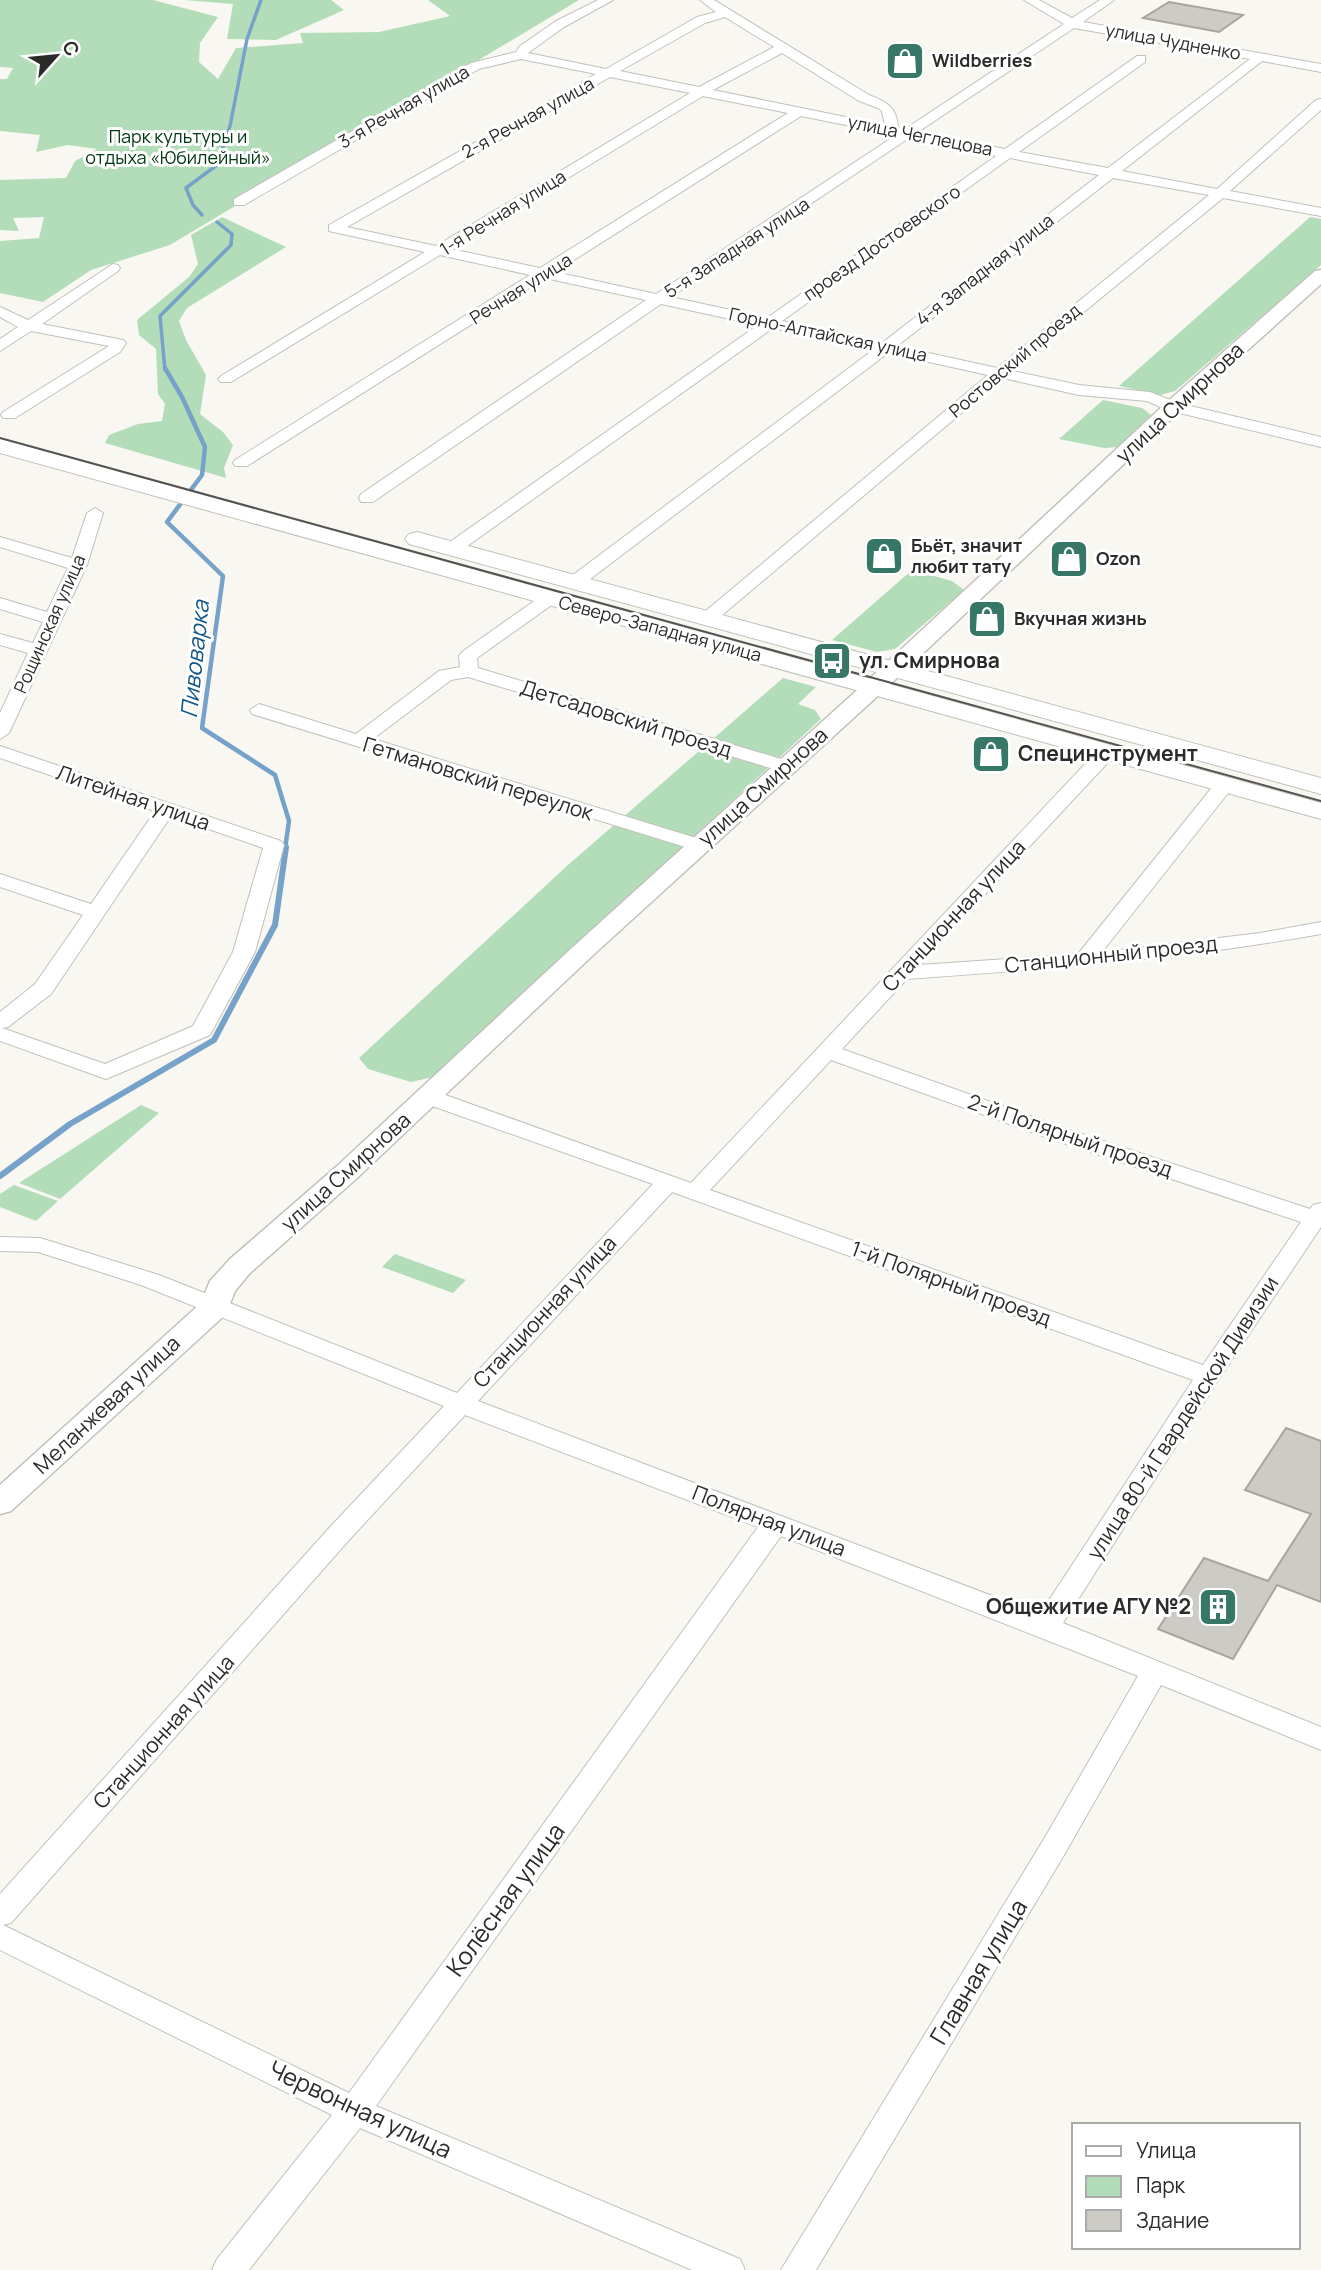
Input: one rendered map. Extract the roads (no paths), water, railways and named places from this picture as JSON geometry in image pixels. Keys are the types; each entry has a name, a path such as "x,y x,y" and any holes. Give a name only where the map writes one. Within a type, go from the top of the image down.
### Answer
{"main road":[{"name":"Северо-Западная улица","path":"4,420 157,478"},
{"name":"Северо-Западная улица","path":"0,446 157,478 550,598 1321,811"},
{"name":"Северо-Западная улица","path":"214,494 453,548 1321,786"}],"street":[{"name":"3-я Речная улица","path":"239,202 475,66 520,55 524,49 560,24 607,0"},
{"path":"706,0 864,98 888,107 892,113 892,130"},
{"name":"улица Чудненко","path":"1030,0 1074,24 1321,68"},
{"name":"5-я Западная улица","path":"367,498 1108,0"},
{"name":"2-я Речная улица","path":"334,228 701,20 724,13"},
{"name":"1-я Речная улица","path":"226,379 702,91 782,47"},
{"name":"улица Чеглецова","path":"520,55 1008,154 1321,212"},
{"name":"4-я Западная улица","path":"575,582 885,348 1259,57"},
{"name":"проезд Достоевского","path":"453,548 1141,59"},
{"name":"Ростовский проезд","path":"708,618 1001,372 1219,194 1321,103"},
{"name":"Речная улица","path":"241,463 800,111"},
{"name":"Горно-Алтайская улица","path":"334,228 547,272 1079,390 1150,397 1173,407 1321,442"},
{"path":"0,346 113,268"},
{"name":"улица Смирнова","path":"215,1307 221,1288 240,1266 429,1097 1173,407 1321,275"},
{"path":"0,311 27,326 118,343 115,349 4,420"},
{"name":"Рощинская улица","path":"0,733 78,565 95,513"},
{"path":"0,542 78,565"},
{"path":"357,743 445,675 468,671 468,656 550,598"},
{"path":"0,603 52,619"},
{"path":"0,639 39,650"},
{"name":"Детсадовский проезд","path":"468,671 784,766"},
{"name":"Гетмановский переулок","path":"259,710 357,743 699,845"},
{"name":"Литейная улица","path":"0,752 274,845 244,951 202,1030 106,1072 0,1034"},
{"name":"Станционная улица","path":"695,1192 1107,752"},
{"path":"1084,960 1225,784"},
{"path":"0,1022 43,989 166,809"},
{"path":"0,880 94,912"},
{"name":"Станционный проезд","path":"901,974 1084,960 1260,939 1321,928"},
{"name":"2-й Полярный проезд","path":"827,1051 1059,1134 1318,1214"},
{"path":"429,1097 695,1192"},
{"name":"Станционная улица","path":"0,1914 459,1403 667,1182"},
{"name":"1-й Полярный проезд","path":"695,1192 1208,1376"},
{"name":"улица 80-й Гвардейской Дивизии","path":"1046,1627 1208,1376 1318,1214"},
{"name":"Полярная улица","path":"0,1244 40,1245 150,1280 459,1403 1046,1627 1321,1739"},
{"name":"Меланжевая улица","path":"0,1503 215,1307"},
{"name":"Колёсная улица","path":"229,2270 354,2111 775,1524"},
{"name":"Главная улица","path":"798,2270 1054,1847 1155,1671"},
{"name":"Червонная улица","path":"0,1936 354,2111 728,2270"}],"waterway":[{"name":"Пивоварка","path":"202,215 193,205 186,188 217,165 230,126 247,39 261,0"},
{"name":"Пивоварка","path":"165,370 160,316 231,245 232,234 217,222"},
{"name":"Пивоварка","path":"165,368 205,447 202,475 167,522 223,576 202,728 275,775 289,821 285,849"},
{"name":"Пивоварка","path":"0,1176 70,1124 214,1040 275,925 286,847"}],"tram line":[{"path":"0,438 1321,801"}],"place":[{"name":"Wildberries","path":"905,61"},
{"name":"Бьёт, значит любит тату","path":"884,556"},
{"name":"Ozon","path":"1069,559"},
{"name":"Вкучная жизнь","path":"987,619"},
{"name":"ул. Смирнова","path":"832,661"},
{"name":"Специнструмент","path":"991,754"},
{"name":"Общежитие АГУ №2","path":"1218,1607"}],"park label":[{"name":"Парк культуры и отдыха «Юбилейный»","path":"178,147"}]}
